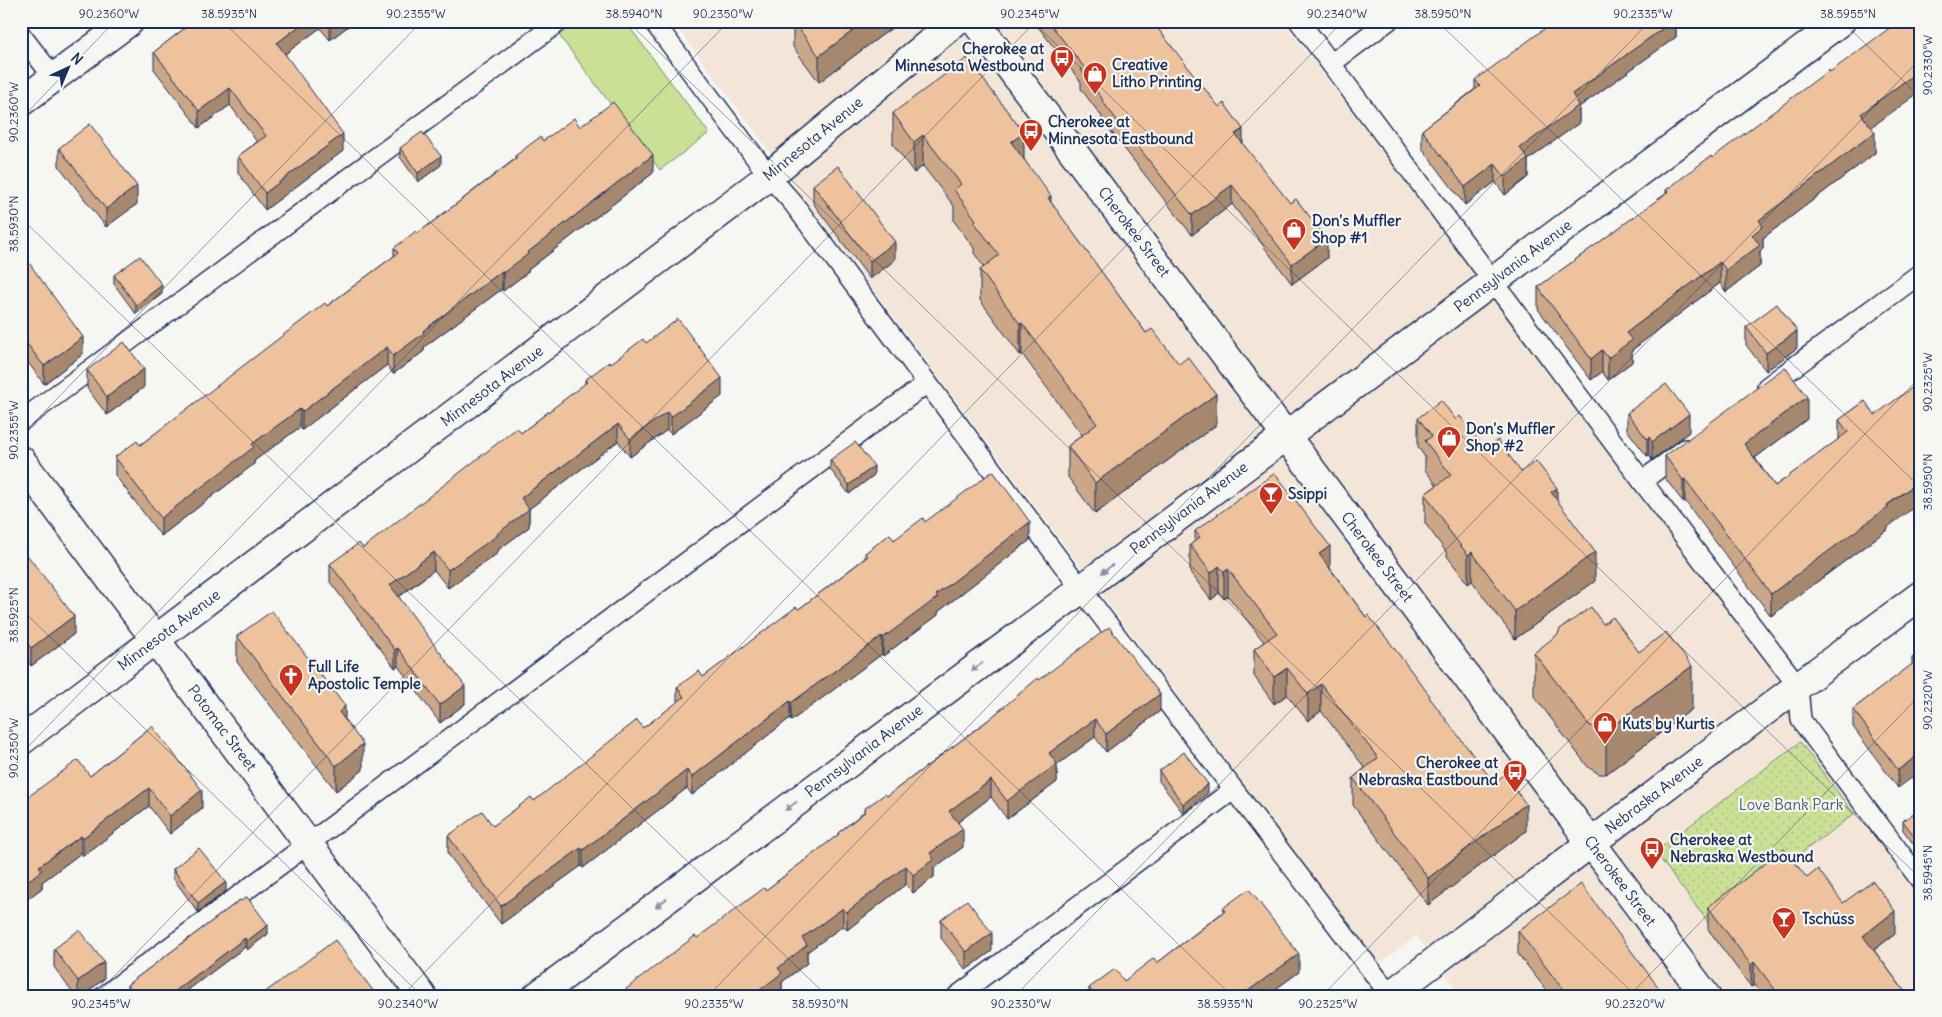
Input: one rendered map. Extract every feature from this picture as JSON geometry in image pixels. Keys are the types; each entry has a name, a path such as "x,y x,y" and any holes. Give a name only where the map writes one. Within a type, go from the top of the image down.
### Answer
{"street":[{"path":"21,102 130,21"},
{"name":"Minnesota Avenue","path":"21,741 156,641 769,176 956,21"},
{"name":"Cherokee Street","path":"975,21 1706,996"},
{"name":"Pennsylvania Avenue","path":"537,996 1841,21"},
{"name":"Potomac Street","path":"21,460 422,996"},
{"name":"Nebraska Avenue","path":"1390,995 1921,595"}],"lane":[{"path":"21,420 560,21"},
{"path":"653,21 769,176 793,203 1081,589 1390,995"},
{"path":"1299,21 1642,481 1798,686 1801,720 1921,881"},
{"path":"1332,63 1388,21"},
{"path":"21,35 54,78"},
{"path":"1754,398 1921,273"},
{"path":"104,996 927,383"},
{"path":"1642,481 1698,439"},
{"path":"957,996 1233,790"}],"shaded area":[{"path":"672,21 1283,21 1767,659 1801,720 1921,880 1921,996 1461,996 1417,936 1378,964"}],"green space":[{"path":"576,21 625,21 709,133 660,170 558,34"},
{"name":"Love Bank Park","path":"1800,742 1854,814 1708,922 1655,852"}],"building":[{"path":"194,21 306,21 277,43 343,134 265,193 238,156 266,136 230,88 199,111 154,52"},
{"path":"793,21 866,21 819,56"},
{"path":"1048,21 1152,21 1219,107 1224,103 1243,129 1235,134 1290,203 1296,199 1327,239 1292,264 1232,185 1192,215 1102,101 1081,70 1084,67"},
{"path":"1555,21 1673,21 1572,94 1579,105 1520,148 1528,159 1505,177 1495,164 1465,187 1422,130 1480,86 1475,80"},
{"path":"1899,21 1921,21 1921,69 1861,114 1875,132 1759,220 1763,226 1752,235 1760,245 1726,270 1720,262 1626,333 1632,340 1608,358 1602,350 1591,359 1538,287 1668,192 1666,190 1711,156 1712,158 1829,70 1830,72"},
{"path":"967,58 1024,133 1011,142 1051,196 1048,198 1146,333 1152,329 1179,364 1188,357 1216,394 1095,483 1068,446 1097,424 980,270 999,255 974,222 976,220 954,190 961,184 923,135 914,142 893,113"},
{"path":"613,102 653,155 528,254 503,273 502,271 393,356 387,347 302,412 300,409 252,444 254,447 161,518 115,457 137,441 140,445 325,303 327,306 398,253 394,248 416,231 418,233 517,158 515,156 540,137 543,141 574,118 580,127"},
{"path":"90,124 137,186 106,209 59,148"},
{"path":"422,132 441,156 418,173 400,148"},
{"path":"838,166 895,242 870,261 813,185"},
{"path":"21,252 83,337 44,366 21,336"},
{"path":"140,256 162,285 136,305 114,275"},
{"path":"1777,304 1797,331 1766,353 1746,327"},
{"path":"678,319 722,378 671,417 667,412 630,439 618,424 521,498 529,509 498,535 448,570 434,552 390,585 465,686 440,705 398,648 395,650 330,564 359,543 363,548 517,428 521,433 587,382 585,380 609,362 610,364 643,339 646,343"},
{"path":"124,342 144,369 107,397 87,370"},
{"path":"1785,367 1807,397 1744,444 1775,486 1848,432 1839,420 1865,401 1875,415 1921,381 1921,480 1887,505 1888,507 1771,594 1685,479 1683,480 1665,456"},
{"path":"1666,384 1689,414 1652,442 1649,437 1647,439 1627,413"},
{"path":"1441,400 1456,420 1460,416 1485,449 1498,440 1521,472 1536,461 1557,488 1551,492 1595,552 1515,611 1472,552 1468,555 1447,528 1425,494 1451,475 1425,441 1432,436 1418,418"},
{"path":"855,442 874,466 849,485 830,460"},
{"path":"993,471 1030,522 936,595 938,597 791,703 790,701 692,777 687,770 583,850 581,848 501,906 448,836 482,811 493,826 531,797 534,801 637,720 643,728 684,697 677,687 699,671 703,677 796,607 799,609 868,556 865,553 890,534 894,540 923,518 925,522"},
{"path":"1275,473 1330,546 1319,554 1366,617 1368,615 1391,644 1494,783 1504,775 1526,804 1428,878 1353,778 1378,758 1321,684 1308,694 1287,668 1274,677 1254,649 1277,633 1228,569 1224,572 1219,566 1211,573 1190,545 1200,537 1195,531"},
{"path":"21,547 74,616 31,648 21,635"},
{"path":"1591,607 1603,624 1613,617 1639,652 1666,632 1692,666 1606,731 1599,731 1588,724 1534,653 1558,634 1560,629"},
{"path":"272,611 345,706 339,712 363,744 336,766 237,636"},
{"path":"1109,627 1160,694 1106,734 1095,719 1049,753 1057,764 1007,801 991,780 949,811 963,829 930,853 934,859 913,875 906,866 847,912 843,908 802,938 807,945 778,968 782,973 752,996 617,996 695,936 697,938 764,888 766,890 839,834 866,811 864,809 885,794 887,796 987,721 1038,678 1039,680"},
{"path":"1921,651 1921,753 1898,770 1853,709 1915,662 1912,658"},
{"path":"152,726 202,790 170,816 149,788 83,838 81,836 39,866 42,870 21,886 21,802 78,760 90,776"},
{"path":"1184,752 1208,784 1183,804 1159,771"},
{"path":"1921,808 1921,844 1920,844 1903,821"},
{"path":"199,848 226,882 198,903 173,869"},
{"path":"1784,849 1807,878 1818,869 1843,903 1873,881 1895,911 1863,936 1908,996 1780,996 1754,962 1751,965 1708,907"},
{"path":"1581,884 1665,996 1568,996 1518,931"},
{"path":"1249,889 1299,954 1241,996 1095,996 1089,988 1115,969 1124,981 1154,958 1157,963 1225,911 1223,908"},
{"path":"247,897 268,925 247,941 245,938 174,992 175,994 172,996 135,996 127,985 240,900"},
{"path":"967,900 992,933 966,952 941,920"},
{"path":"79,930 104,962 78,981 54,949"},
{"path":"335,940 377,996 260,996"},
{"path":"1921,990 1921,996 1913,996"}],"place":[{"name":"Cherokee at Minnesota Westbound","path":"1062,79"},
{"name":"Creative Litho Printing","path":"1095,95"},
{"name":"Cherokee at Minnesota Eastbound","path":"1031,152"},
{"name":"Don's Muffler Shop #1","path":"1294,251"},
{"name":"Don's Muffler Shop #2","path":"1449,459"},
{"name":"Ssippi","path":"1271,515"},
{"name":"Full Life Apostolic Temple","path":"291,697"},
{"name":"Kuts by Kurtis","path":"1605,745"},
{"name":"Cherokee at Nebraska Eastbound","path":"1515,793"},
{"name":"Cherokee at Nebraska Westbound","path":"1652,870"},
{"name":"Tschüss","path":"1784,940"}]}
